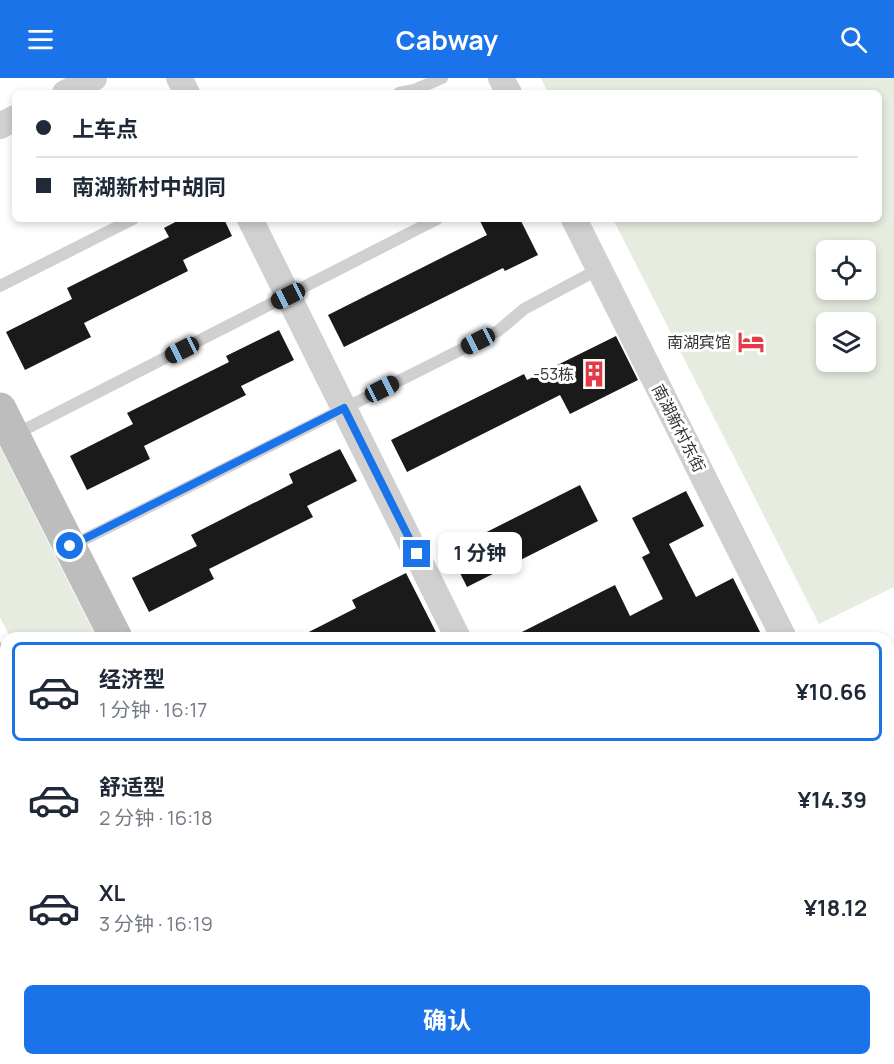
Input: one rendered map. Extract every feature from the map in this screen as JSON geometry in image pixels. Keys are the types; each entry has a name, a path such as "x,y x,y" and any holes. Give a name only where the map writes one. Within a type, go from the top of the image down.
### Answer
{"street":[{"path":"71,90 94,78"},
{"path":"251,222 455,632"},
{"name":"南湖新村东街","path":"576,222 781,632"},
{"path":"7,422 113,632"}],"lane":[{"path":"414,90 442,78"},
{"path":"0,286 127,222"},
{"path":"7,422 288,296 432,222"},
{"path":"70,546 498,331 524,309 599,269"}],"shaded area":[{"name":"南湖宾馆","path":"541,78 894,78 894,587 819,624 615,222 882,222 882,90 547,90"},
{"path":"0,447 93,632 8,632 0,617"}],"building":[{"path":"175,222 225,222 232,236 183,260 188,271 84,323 91,337 25,370 6,332 72,299 67,288 169,237 164,228"},
{"path":"480,222 522,222 538,255 505,271 503,268 344,347 328,315 487,235"},
{"path":"279,330 294,360 241,386 246,395 144,446 150,459 87,490 70,456 133,424 127,413 229,362 226,356"},
{"path":"616,336 638,380 570,414 560,395 407,472 391,440 524,374 527,380"},
{"path":"340,449 357,481 307,506 313,517 209,569 214,579 149,612 132,578 197,546 191,535 293,483 289,474"},
{"path":"580,485 598,521 467,587 449,551"},
{"path":"686,491 704,526 669,544 696,597 733,578 760,632 522,632 615,585 630,616 663,599 642,557 650,553 632,518"},
{"path":"406,573 436,632 309,632 356,608 352,600"}],"place":[{"name":"南湖宾馆","path":"751,342"},
{"name":"-53栋","path":"594,374"}],"route":[{"path":"70,546 344,408 417,554"}]}
